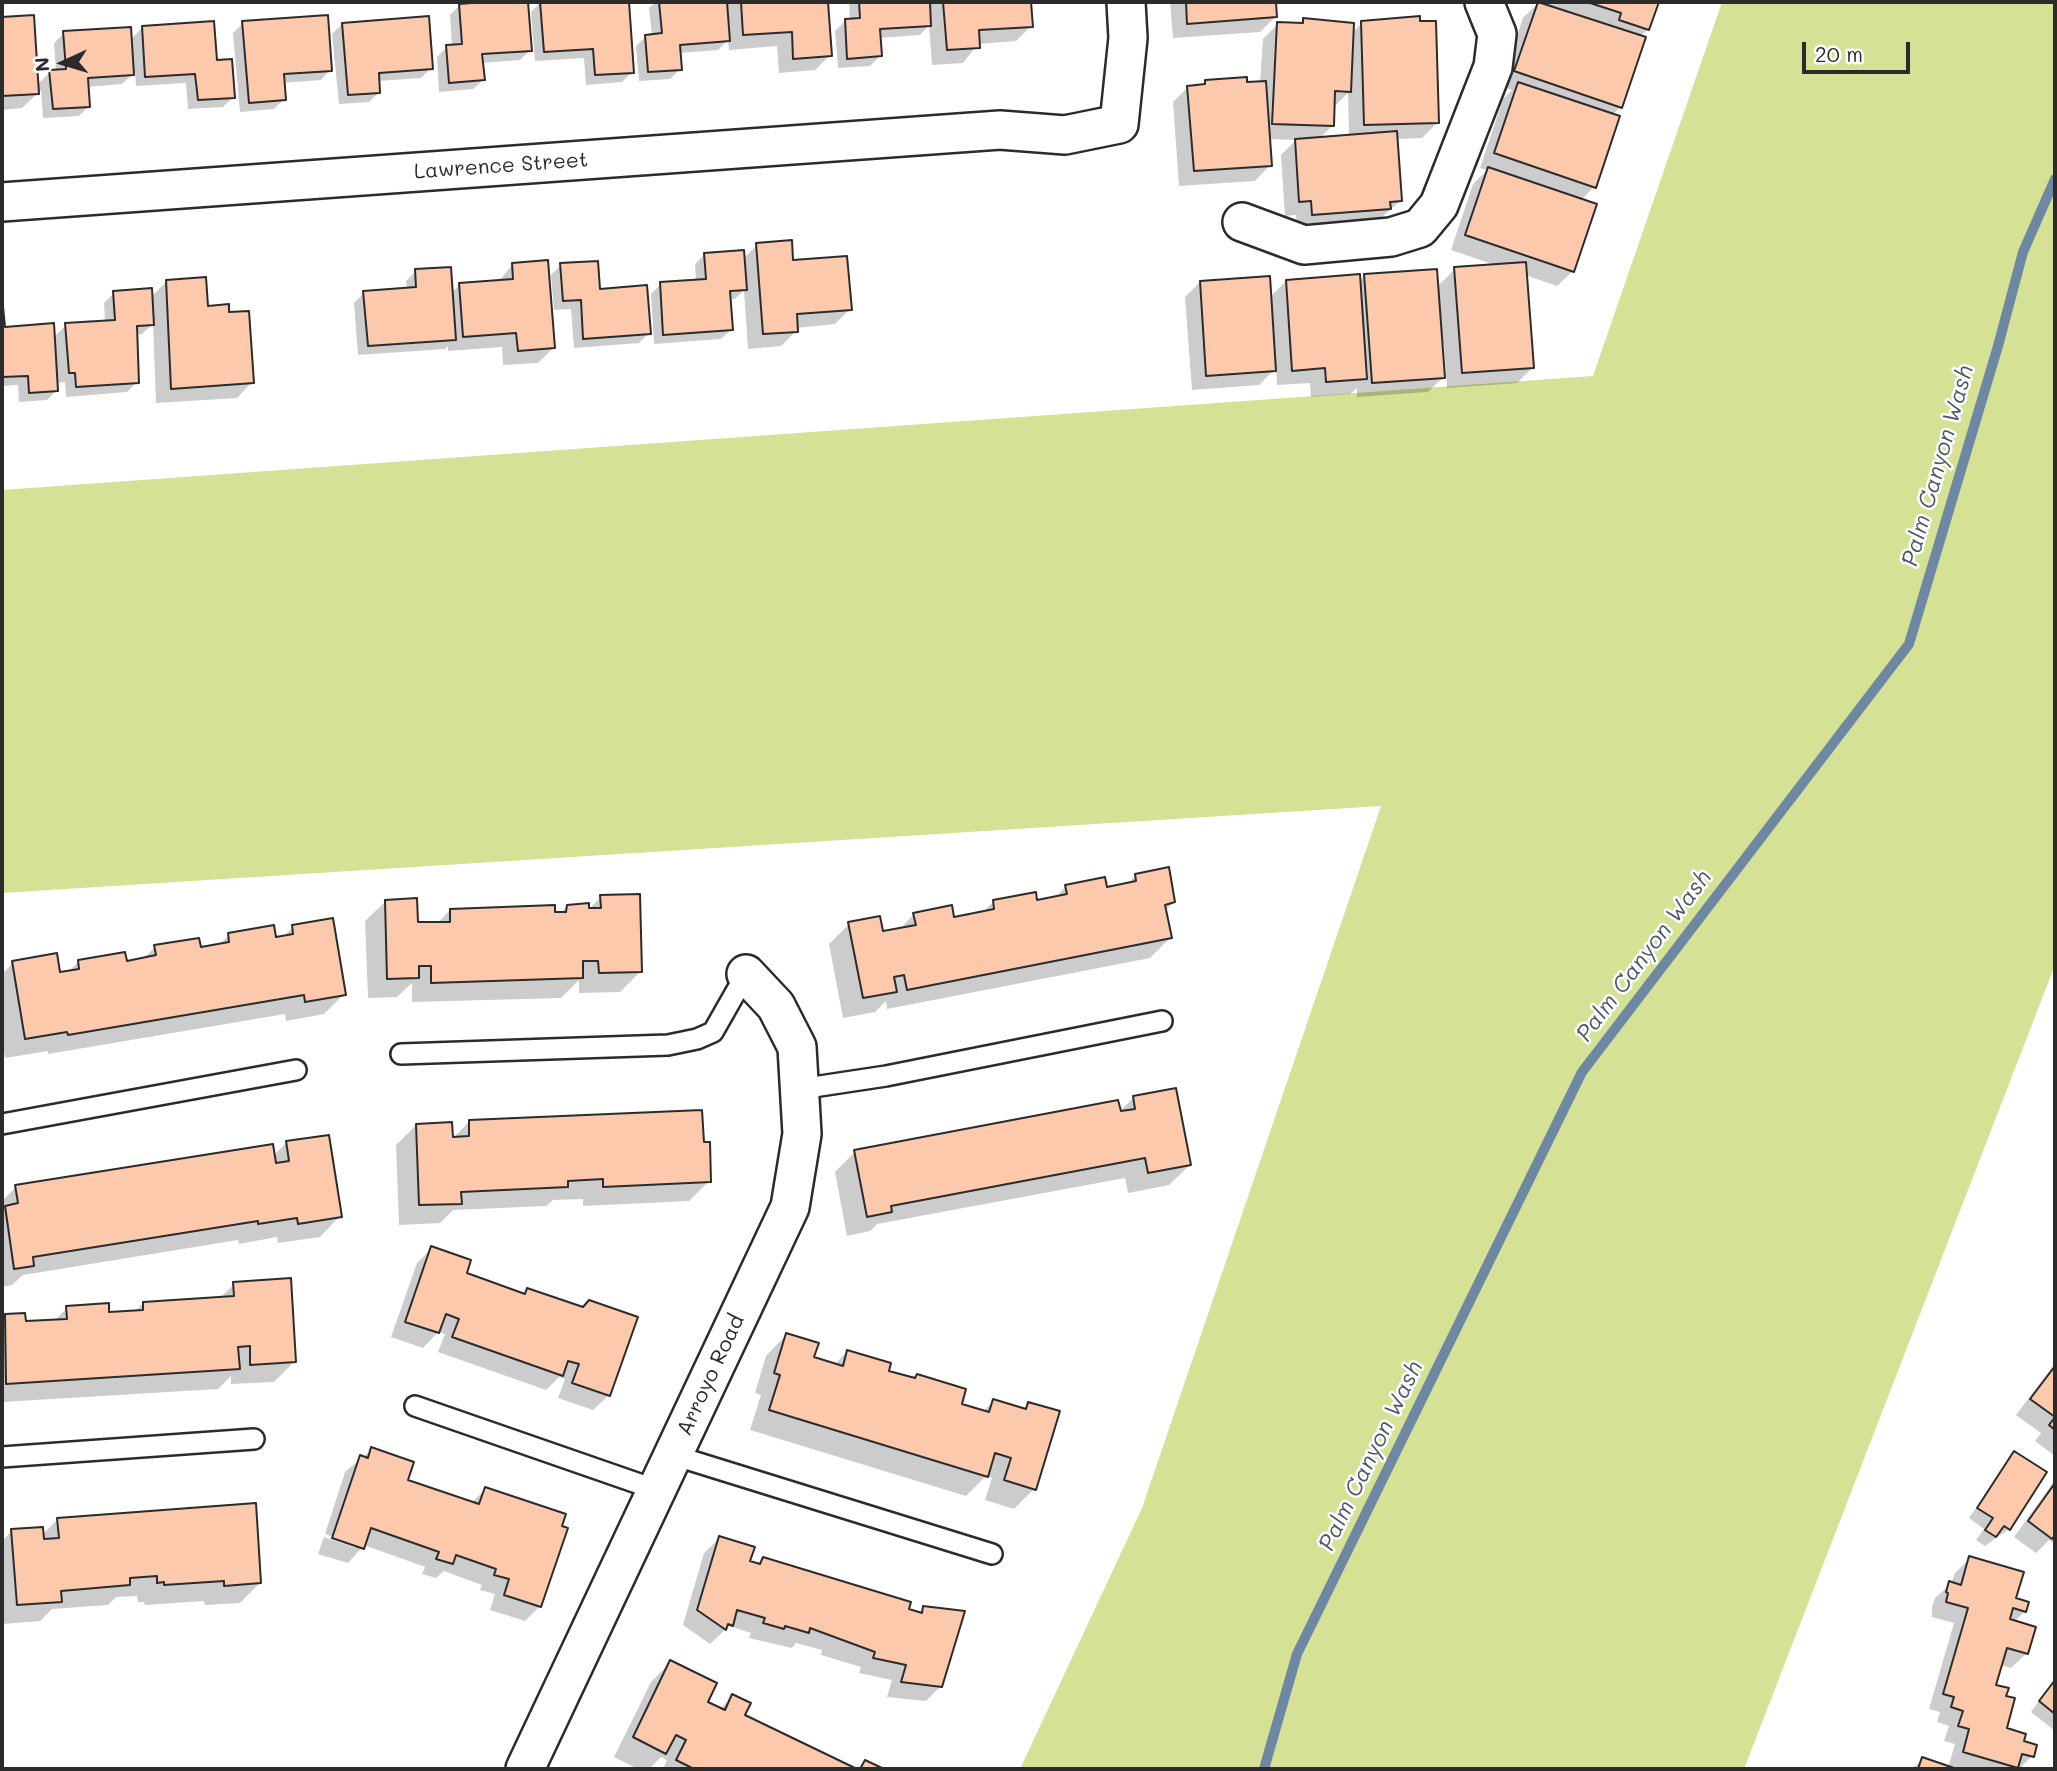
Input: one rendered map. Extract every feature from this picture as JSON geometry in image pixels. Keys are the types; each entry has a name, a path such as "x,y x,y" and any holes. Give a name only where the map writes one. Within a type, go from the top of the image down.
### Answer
{"street":[{"name":"Lawrence Street","path":"2,202 1000,131 1065,135 1119,124 1128,38 1126,2"},
{"path":"1242,222 1304,245 1391,237 1420,228 1439,205 1493,67 1497,34 1484,2"},
{"name":"Arroyo Road","path":"527,1769 790,1207 802,1134 797,1047 776,1006 746,974"}],"lane":[{"path":"401,1054 668,1045 697,1039 713,1032 746,974"},
{"path":"800,1089 886,1076 1162,1021"},
{"path":"2,1124 296,1070"},
{"path":"415,1406 657,1490"},
{"path":"2,1457 254,1439"},
{"path":"673,1455 992,1554"}],"green space":[{"path":"1722,2 2055,2 2055,965 1744,1769 1020,1769 1142,1508 1381,806 2,893 2,490 1593,376"}],"building":[{"path":"528,2 532,51 482,54 485,80 449,83 446,45 462,44 459,4"},
{"path":"540,2 629,2 634,73 595,75 593,49 544,52"},
{"path":"659,2 727,2 730,41 680,45 682,70 648,72 645,35 662,33"},
{"path":"741,2 828,2 832,56 793,59 792,32 743,35"},
{"path":"859,2 930,2 931,26 880,29 882,56 847,59 845,19 860,18"},
{"path":"943,2 1031,2 1033,27 979,30 980,48 947,50"},
{"path":"1186,2 1276,2 1277,17 1187,24"},
{"path":"1538,2 1646,37 1622,108 1514,71"},
{"path":"1587,2 1659,2 1649,30 1619,20 1621,13"},
{"path":"34,15 39,94 2,96 2,17"},
{"path":"328,15 332,71 284,74 286,100 249,103 242,21"},
{"path":"429,16 433,69 379,73 380,93 348,95 342,23"},
{"path":"1420,16 1420,21 1436,21 1439,123 1364,125 1361,21"},
{"path":"1303,18 1354,23 1351,92 1335,91 1334,126 1272,124 1277,22 1303,23"},
{"path":"214,21 217,60 232,59 235,98 198,100 195,74 145,77 142,26"},
{"path":"131,27 134,75 88,78 90,107 53,109 49,70 66,69 63,31"},
{"path":"1247,77 1247,82 1266,81 1272,166 1194,171 1187,86 1205,84 1205,80"},
{"path":"1518,82 1620,116 1596,188 1494,153"},
{"path":"1397,131 1402,201 1390,202 1391,209 1312,215 1311,201 1299,202 1295,139"},
{"path":"1488,167 1597,204 1574,272 1465,235"},
{"path":"792,240 793,260 847,256 852,310 797,314 798,332 763,334 756,243"},
{"path":"744,250 747,290 730,291 733,330 663,335 660,282 706,279 704,253"},
{"path":"548,260 555,348 518,351 516,333 463,337 459,283 513,279 512,263"},
{"path":"598,261 600,289 647,285 651,334 583,339 581,300 563,301 560,263"},
{"path":"1526,262 1534,368 1462,373 1454,267"},
{"path":"451,267 456,340 368,346 363,291 416,287 415,269"},
{"path":"1437,269 1445,378 1372,383 1364,274"},
{"path":"1360,274 1367,379 1326,382 1325,368 1292,371 1286,280"},
{"path":"1270,276 1276,371 1206,376 1200,281"},
{"path":"206,277 208,306 229,304 229,312 249,311 254,383 171,389 166,280"},
{"path":"152,288 154,325 137,326 139,383 76,387 75,373 69,373 65,323 115,320 113,291"},
{"path":"2,296 5,327 54,323 58,391 29,393 28,376 2,377"},
{"path":"1169,867 1175,902 1165,905 1172,938 907,990 904,975 894,977 897,992 863,998 848,922 880,916 883,931 916,925 913,913 952,905 954,917 994,909 993,900 1036,892 1037,900 1067,894 1065,885 1105,877 1107,887 1136,881 1135,874"},
{"path":"640,894 642,972 599,973 598,961 583,961 583,978 431,983 431,966 419,966 419,978 387,979 385,900 417,898 418,922 450,922 450,909 555,905 555,912 566,912 567,905 589,903 589,908 601,908 600,895"},
{"path":"333,918 346,995 305,1002 304,995 68,1035 67,1032 25,1039 12,961 57,953 60,972 79,969 78,960 125,952 127,961 156,955 154,945 199,938 201,947 229,942 228,933 274,925 276,937 293,934 292,925"},
{"path":"1176,1088 1191,1165 1148,1173 1145,1158 891,1206 892,1212 867,1217 854,1150 1118,1100 1121,1111 1135,1109 1133,1096"},
{"path":"702,1110 704,1142 710,1142 711,1182 603,1187 603,1179 568,1181 568,1187 461,1192 462,1204 419,1205 416,1124 452,1122 453,1137 469,1136 469,1120"},
{"path":"329,1135 342,1217 298,1224 297,1218 258,1224 258,1221 33,1257 34,1266 14,1269 5,1206 18,1203 15,1185 273,1144 276,1163 289,1161 286,1141"},
{"path":"431,1246 471,1260 467,1273 525,1294 527,1288 583,1307 589,1300 638,1317 610,1396 572,1383 579,1364 568,1361 563,1376 452,1337 459,1319 446,1314 439,1333 405,1322"},
{"path":"291,1278 296,1362 250,1365 250,1346 238,1347 240,1369 6,1384 5,1314 25,1313 26,1321 67,1319 66,1306 109,1303 109,1312 143,1310 143,1302 234,1296 233,1282"},
{"path":"786,1333 819,1343 814,1357 843,1366 847,1350 891,1363 889,1371 915,1378 917,1374 966,1389 962,1404 989,1412 993,1399 1026,1409 1028,1402 1060,1411 1036,1490 1004,1480 1011,1458 995,1453 988,1477 769,1410 780,1375 774,1373"},
{"path":"2055,1366 2055,1417 2030,1399"},
{"path":"2055,1417 2055,1430 2049,1425"},
{"path":"371,1447 414,1462 408,1480 479,1504 485,1487 566,1514 562,1526 568,1528 541,1607 504,1595 509,1579 494,1575 496,1569 456,1555 453,1564 436,1559 439,1552 371,1528 364,1549 332,1538 360,1455 368,1458"},
{"path":"2014,1451 2047,1472 2010,1530 2004,1526 1996,1537 1985,1530 1993,1518 1977,1508"},
{"path":"2055,1483 2055,1535 2052,1539 2028,1521"},
{"path":"256,1503 261,1583 224,1586 224,1581 164,1585 164,1582 157,1583 157,1576 130,1578 130,1585 61,1591 62,1602 17,1605 11,1529 43,1527 44,1539 59,1538 57,1518"},
{"path":"719,1536 755,1547 750,1561 760,1564 763,1557 911,1602 909,1609 922,1613 923,1606 965,1611 942,1687 901,1682 906,1665 873,1658 875,1652 810,1628 809,1633 785,1626 784,1629 763,1623 765,1618 737,1610 733,1626 728,1624 726,1630 697,1610"},
{"path":"1969,1556 2024,1572 2016,1598 2029,1602 2026,1612 2013,1608 2010,1619 2036,1627 2028,1654 2007,1648 1996,1685 2009,1688 2006,1696 2015,1698 2007,1728 2026,1734 2024,1741 2037,1745 2034,1757 2022,1754 2018,1768 1963,1752 1969,1729 1958,1726 1963,1711 1951,1707 1954,1697 1943,1694 1968,1608 1946,1602 1946,1592 1949,1581 1961,1585"},
{"path":"670,1660 717,1683 708,1702 725,1710 732,1694 751,1703 745,1715 857,1769 694,1769 676,1760 686,1740 676,1735 666,1754 633,1737"},
{"path":"2055,1680 2055,1714 2039,1701"},
{"path":"1922,1757 1957,1769 1918,1769"},
{"path":"865,1760 884,1769 860,1769"}],"waterway":[{"name":"Palm Canyon Wash","path":"1264,1769 1297,1654 1582,1072 1909,644 1998,346 2023,252 2055,179"}]}
